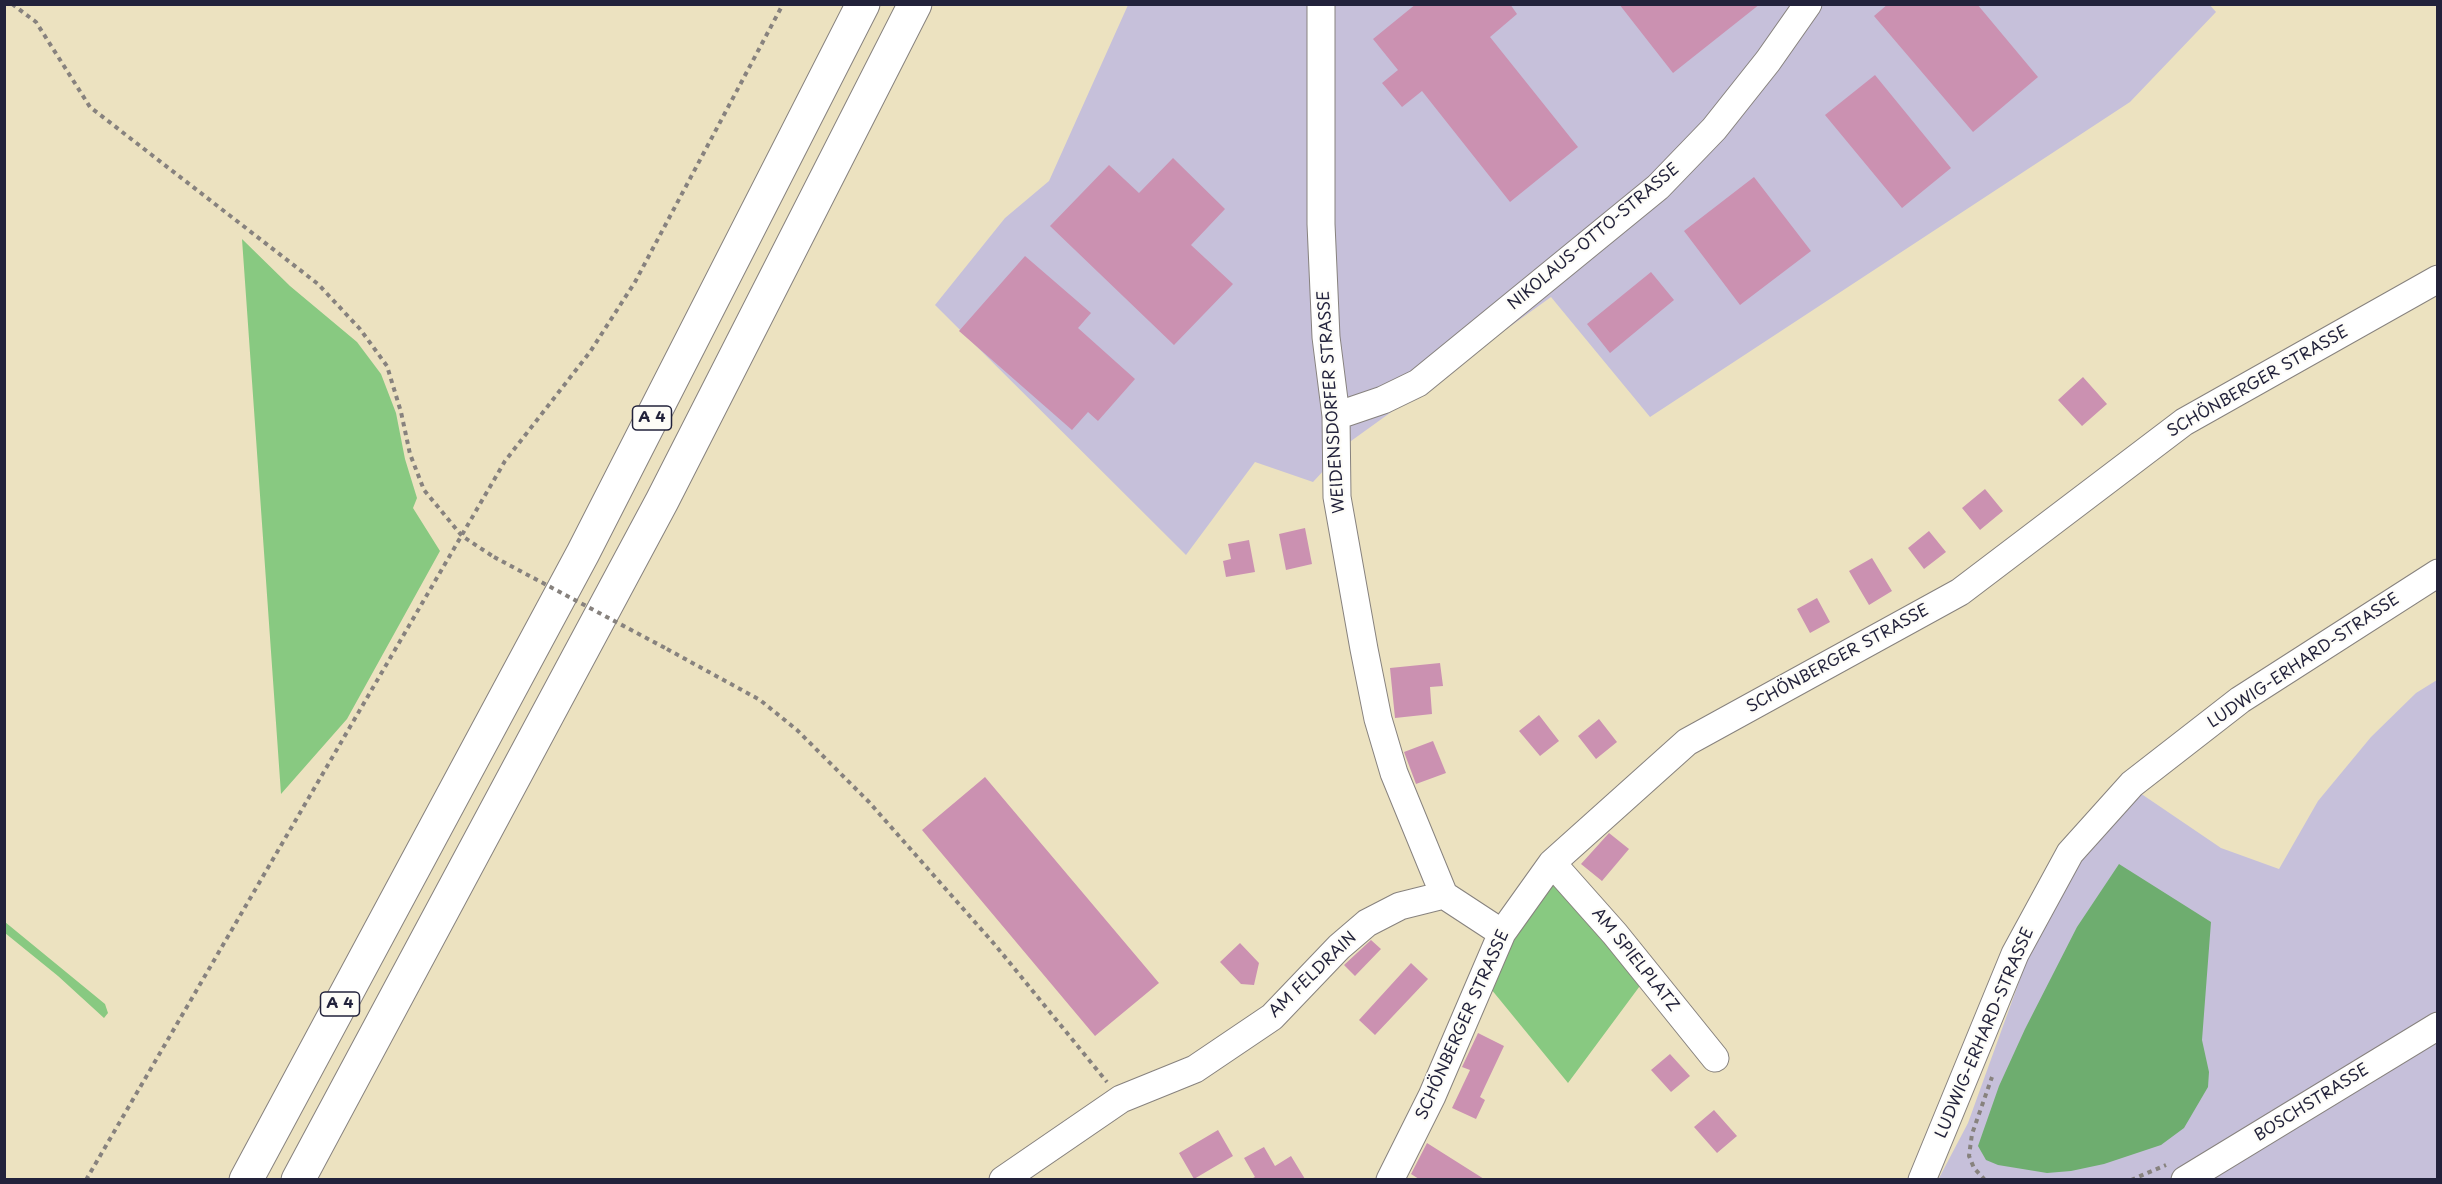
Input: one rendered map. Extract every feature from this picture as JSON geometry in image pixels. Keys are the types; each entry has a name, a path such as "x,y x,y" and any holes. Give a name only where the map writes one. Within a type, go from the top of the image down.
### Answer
{"highway":[{"name":"A 4","path":"246,1179 583,553 863,4"},
{"name":"A 4","path":"298,1179 662,501 915,4"}],"street":[{"name":"WEIDENSDORFER STRASSE","path":"1321,4 1321,224 1326,337 1336,416 1337,497 1378,719 1394,773 1444,895"},
{"name":"NIKOLAUS-OTTO-STRASSE","path":"1336,416 1383,400 1418,383 1658,187 1714,129 1768,61 1808,4"},
{"name":"SCHÖNBERGER STRASSE","path":"1390,1179 1432,1096 1502,933 1552,863 1687,742 1960,592 2184,422 2438,279"},
{"name":"LUDWIG-ERHARD-STRASSE","path":"1924,1179 2015,954 2070,854 2132,784 2240,700 2438,573"},
{"name":"AM SPIELPLATZ","path":"1552,863 1616,934 1715,1058"},
{"path":"1444,895 1502,933"},
{"name":"AM FELDRAIN","path":"1003,1179 1120,1099 1195,1069 1272,1017 1339,947 1367,923 1400,906 1444,895"},
{"name":"BOSCHSTRASSE","path":"2185,1179 2438,1026"}],"path":[{"path":"12,4 36,22 90,106 318,284 360,329 387,366 401,412 410,454 424,490 462,536 494,557 760,700 797,730 869,802 989,938 1120,1099"},
{"path":"86,1179 505,461 590,352 635,282 783,4"},
{"path":"1985,1179 1974,1168 1969,1156 1972,1134 1995,1067"}],"shaded area":[{"path":"2209,4 2216,12 2130,102 1650,417 1551,297 1351,441 1313,482 1255,462 1186,555 935,305 1005,218 1049,181 1128,5"},
{"path":"2437,680 2437,1179 1938,1180 1968,1123 2024,968 2045,920 2073,871 2103,831 2140,793 2221,848 2279,869 2318,801 2371,737 2416,693"}],"green space":[{"path":"242,239 290,286 357,342 381,374 396,413 405,459 417,498 413,508 440,551 347,719 281,794"},
{"path":"1552,863 1648,975 1568,1083 1482,978"},
{"path":"2119,864 2211,922 2202,1040 2209,1072 2208,1087 2184,1128 2161,1145 2104,1164 2047,1173 1998,1165 1986,1160 1978,1146 1999,1086 2077,927"},
{"path":"5,922 105,1004 108,1013 104,1018 58,976 5,933"}],"building":[{"path":"1416,4 1510,4 1517,14 1490,37 1578,147 1510,202 1422,91 1402,107 1382,83 1398,70 1373,39"},
{"path":"1619,4 1760,4 1673,73"},
{"path":"1888,4 1977,4 2038,77 1973,132 1874,16"},
{"path":"1875,75 1951,168 1902,208 1825,115"},
{"path":"1173,158 1225,209 1191,245 1233,284 1174,345 1050,226 1109,165 1139,193"},
{"path":"1754,177 1811,251 1740,305 1684,231"},
{"path":"1025,256 1091,313 1078,328 1135,379 1098,421 1088,412 1072,430 959,331"},
{"path":"1651,272 1674,300 1610,353 1587,324"},
{"path":"2083,377 2107,404 2082,426 2058,400"},
{"path":"1985,489 2003,511 1980,530 1962,508"},
{"path":"1305,528 1312,564 1286,570 1279,534"},
{"path":"1929,531 1946,552 1924,569 1908,548"},
{"path":"1249,540 1255,572 1226,577 1223,561 1231,559 1228,544"},
{"path":"1872,558 1892,591 1869,605 1849,571"},
{"path":"1817,598 1830,622 1810,633 1797,609"},
{"path":"1440,663 1443,686 1430,687 1432,714 1395,718 1390,668"},
{"path":"1539,715 1559,741 1540,756 1519,731"},
{"path":"1599,719 1617,742 1596,759 1578,736"},
{"path":"1433,741 1446,773 1416,784 1404,752"},
{"path":"985,777 1159,983 1095,1036 922,830"},
{"path":"1609,833 1629,849 1602,881 1581,864"},
{"path":"1371,940 1381,949 1355,976 1344,965"},
{"path":"1240,943 1259,963 1254,985 1241,984 1220,962"},
{"path":"1411,963 1428,979 1375,1035 1359,1020"},
{"path":"1478,1033 1504,1046 1480,1097 1485,1100 1476,1119 1452,1108 1470,1070 1462,1067"},
{"path":"1670,1054 1690,1076 1671,1092 1651,1070"},
{"path":"1714,1110 1737,1136 1717,1153 1694,1127"},
{"path":"1218,1130 1233,1156 1194,1179 1179,1153"},
{"path":"1427,1143 1484,1179 1419,1179 1411,1174"},
{"path":"1264,1147 1275,1166 1291,1156 1305,1179 1251,1179 1255,1177 1244,1158"}]}
